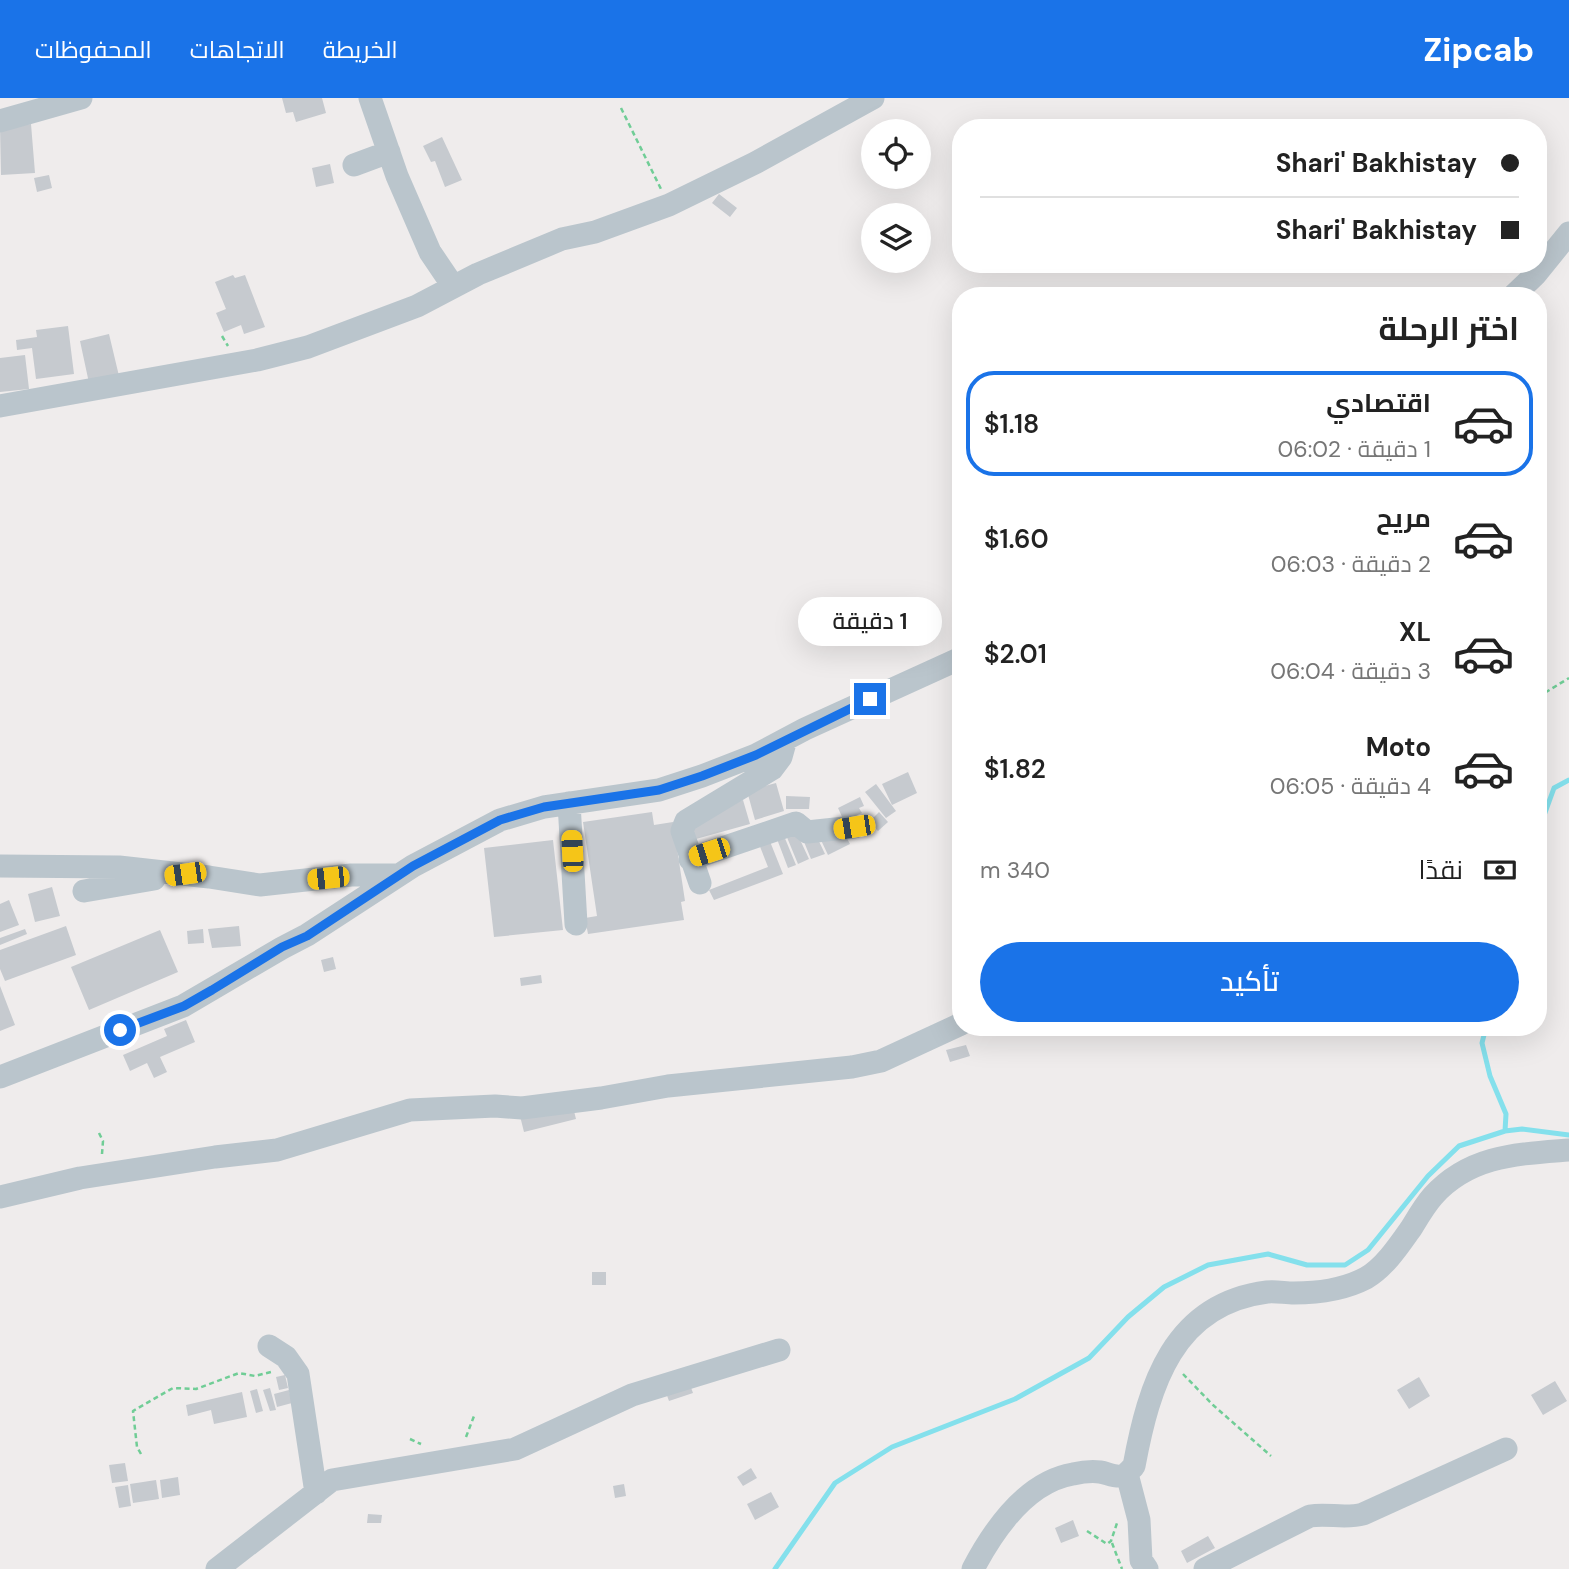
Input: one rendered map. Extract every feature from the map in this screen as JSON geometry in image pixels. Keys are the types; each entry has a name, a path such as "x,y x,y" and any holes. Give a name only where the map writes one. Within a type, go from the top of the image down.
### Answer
{"street":[{"path":"0,121 41,103 81,98"},
{"path":"370,98 430,253 453,286"},
{"path":"0,406 257,360 308,347 417,306 453,286 562,239 595,232 669,205 755,163 873,98"},
{"path":"354,165 389,152"},
{"path":"1547,260 1569,233"},
{"path":"1522,287 1537,273"},
{"path":"0,1077 184,1006 282,947 307,936 398,875 500,820 544,807 659,790 736,763 952,662"},
{"path":"700,883 682,831 686,821 772,769 781,757 786,739"},
{"path":"569,803 576,924"},
{"path":"690,859 796,823 807,832 854,827"},
{"path":"0,866 119,867 260,885 351,875 398,875"},
{"path":"84,891 185,874"},
{"path":"0,1196 80,1178 277,1150 411,1110 495,1106 522,1108 668,1086 881,1061 952,1028"},
{"path":"973,1569 1013,1508 1042,1486 1060,1476 1090,1471 1123,1476 1127,1474 1134,1466 1149,1402 1163,1364 1185,1331 1223,1305 1269,1291 1294,1293 1345,1286 1367,1277 1382,1265 1396,1248 1433,1196 1475,1164 1516,1154 1569,1150"},
{"path":"217,1569 332,1480 515,1449 632,1395 779,1350"},
{"path":"278,1352 298,1374 316,1493"},
{"path":"1205,1569 1310,1517 1328,1515 1347,1518 1363,1514 1506,1450"},
{"path":"1127,1474 1139,1520 1141,1560 1147,1569"}],"path":[{"path":"621,108 669,205"},
{"path":"1547,691 1569,678"},
{"path":"141,1454 137,1447 133,1411 173,1388 196,1389 239,1373 255,1376 270,1372 278,1352"},
{"path":"1163,1364 1174,1366 1270,1456"},
{"path":"1118,1519 1111,1541 1122,1569"},
{"path":"1087,1531 1107,1544 1111,1541"}],"building":[{"path":"282,98 322,98 326,113 296,122 293,112 286,113"},
{"path":"31,124 35,173 1,175 0,127"},
{"path":"442,137 462,180 445,187 435,161 431,162 423,146"},
{"path":"330,164 334,183 316,187 312,168"},
{"path":"49,175 52,188 37,192 34,178"},
{"path":"719,194 737,208 730,217 712,203"},
{"path":"233,275 235,278 245,275 265,327 244,334 241,325 224,332 216,313 226,309 215,282"},
{"path":"68,326 74,374 36,379 32,348 17,350 16,340 37,337 36,330"},
{"path":"109,334 119,376 89,383 80,341"},
{"path":"25,355 29,389 0,392 0,358"},
{"path":"908,772 917,793 892,805 882,784"},
{"path":"776,783 784,811 755,820 747,791"},
{"path":"876,784 896,811 886,818 865,792"},
{"path":"786,796 810,797 809,809 786,809"},
{"path":"860,797 864,806 859,808 862,813 844,821 838,808"},
{"path":"743,800 750,824 696,839 690,820 709,810"},
{"path":"652,812 654,825 673,822 685,901 681,902 684,920 588,934 585,918 597,916 583,822"},
{"path":"879,812 888,822 878,831 869,822"},
{"path":"796,831 809,859 798,864 786,835"},
{"path":"843,831 850,844 828,855 820,838"},
{"path":"800,832 816,835 825,854 811,859"},
{"path":"784,836 796,865 788,868 777,839"},
{"path":"769,839 783,874 714,900 709,890 768,867 759,844"},
{"path":"553,840 563,930 494,937 484,848"},
{"path":"52,887 60,916 35,922 28,894"},
{"path":"9,900 19,925 0,932 0,904"},
{"path":"66,926 76,955 5,981 0,969 0,950"},
{"path":"239,926 241,946 212,948 208,929"},
{"path":"25,929 27,934 0,945 0,938"},
{"path":"203,929 204,943 188,944 187,931"},
{"path":"160,930 178,972 89,1010 71,967"},
{"path":"333,957 336,969 324,972 321,960"},
{"path":"541,975 542,983 521,986 520,978"},
{"path":"0,986 15,1025 0,1031"},
{"path":"186,1020 195,1042 160,1057 167,1072 154,1078 147,1063 130,1071 123,1055 167,1036 164,1029"},
{"path":"966,1045 970,1056 950,1062 946,1050"},
{"path":"572,1103 576,1119 524,1132 520,1116"},
{"path":"592,1272 606,1272 606,1285 592,1285"},
{"path":"285,1375 288,1388 279,1390 276,1377"},
{"path":"1419,1377 1430,1396 1409,1409 1397,1390"},
{"path":"1555,1381 1567,1401 1543,1415 1531,1395"},
{"path":"689,1382 693,1393 669,1401 665,1390"},
{"path":"270,1388 276,1410 270,1411 263,1390"},
{"path":"257,1389 263,1411 256,1413 250,1391"},
{"path":"289,1390 292,1403 277,1407 274,1394"},
{"path":"242,1392 247,1417 214,1424 211,1410 188,1416 186,1405"},
{"path":"125,1463 128,1481 112,1483 109,1465"},
{"path":"751,1468 757,1478 743,1486 737,1477"},
{"path":"178,1477 180,1495 162,1498 160,1480"},
{"path":"156,1480 159,1499 133,1503 130,1484"},
{"path":"624,1484 626,1496 615,1498 613,1486"},
{"path":"128,1485 131,1506 119,1508 115,1487"},
{"path":"771,1492 779,1507 755,1520 747,1504"},
{"path":"368,1514 382,1515 381,1523 367,1523"},
{"path":"1073,1520 1079,1536 1061,1543 1055,1528"},
{"path":"1208,1536 1215,1548 1187,1563 1181,1551"}],"waterway":[{"path":"1547,807 1554,788 1569,780"},
{"path":"1484,1036 1482,1043 1490,1076 1506,1114 1505,1131"},
{"path":"775,1569 835,1483 892,1447 1015,1399 1089,1358 1128,1317 1164,1287 1208,1265 1268,1254 1307,1265 1345,1265 1368,1250 1428,1176 1459,1146 1505,1131 1522,1129 1569,1135"}],"route":[{"path":"120,1030 184,1006 282,947 307,936 413,866 500,820 544,807 659,790 702,776 756,755 870,699"}]}
